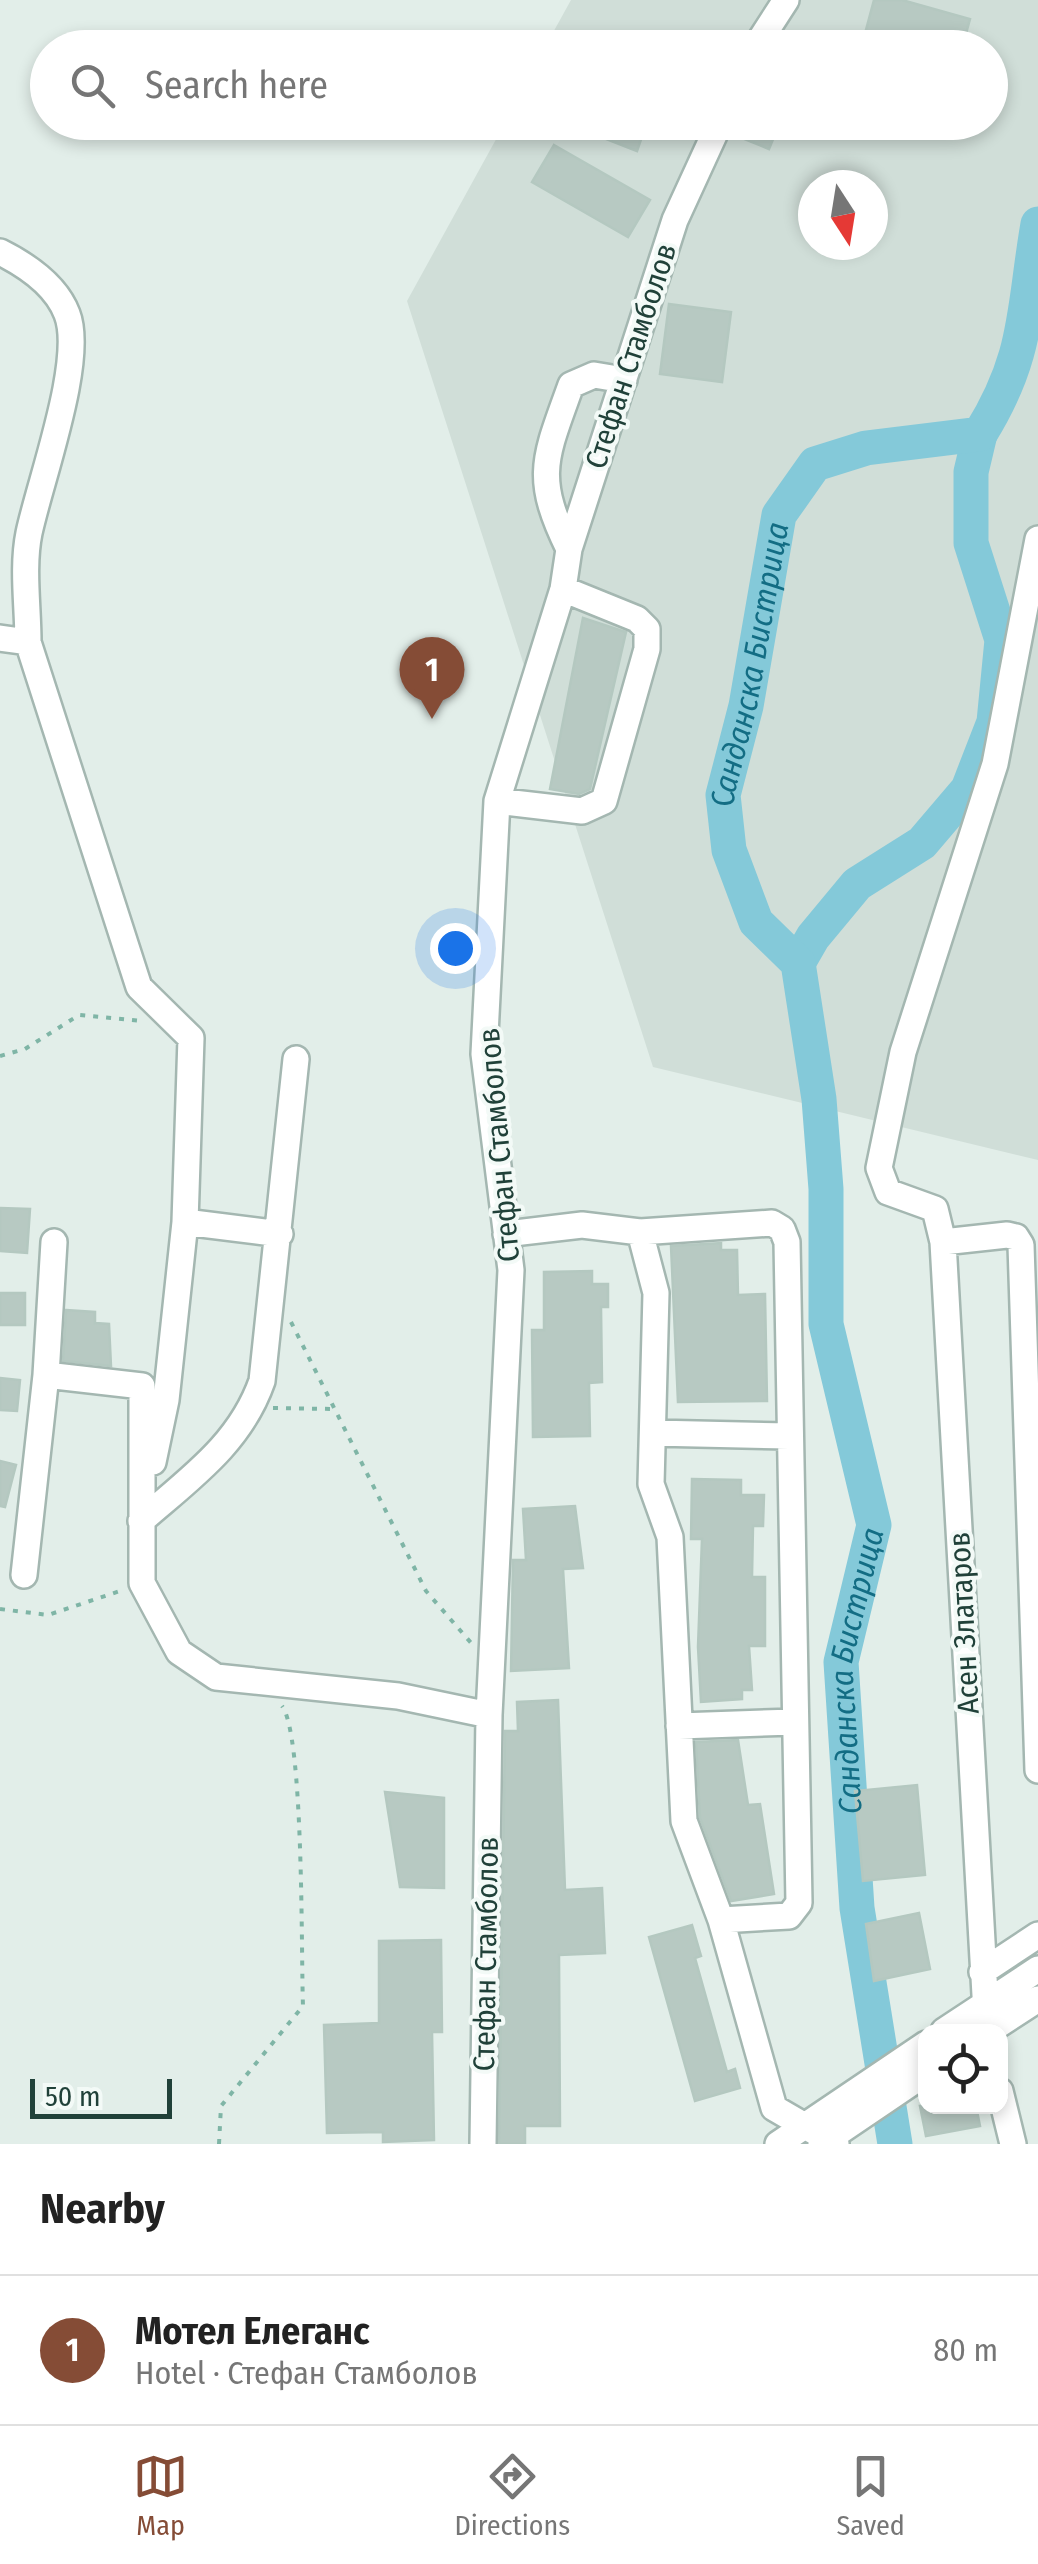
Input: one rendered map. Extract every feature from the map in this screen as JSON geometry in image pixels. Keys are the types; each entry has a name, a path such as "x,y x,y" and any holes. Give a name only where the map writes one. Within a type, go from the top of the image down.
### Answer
{"street":[{"path":"767,30 786,0"},
{"name":"Стефан Стамболов","path":"483,2144 489,1715 511,1270 484,1054 497,801 563,588 569,549 675,220 712,140"},
{"path":"0,252 24,263 48,286 67,314 73,354 28,538 28,642 139,987 182,1029 185,1222 166,1400 141,1521"},
{"path":"569,549 553,517 543,463 571,385 594,374 624,380"},
{"name":"Асен Златаров","path":"987,2024 943,1242 935,1210 888,1192 879,1168 904,1052 995,764 1038,540"},
{"path":"497,801 582,811 604,801 647,649 647,630 637,619 563,588"},
{"path":"0,638 28,642"},
{"path":"141,1521 228,1444 252,1408 262,1381 296,1059"},
{"path":"185,1222 280,1234"},
{"path":"506,1234 582,1225 640,1232 772,1223 782,1229 787,1242 796,1912 721,1920"},
{"path":"640,1232 656,1294 651,1484 670,1537 684,1821 721,1920 774,2108 823,2138"},
{"path":"943,1242 1007,1235 1030,1246 1038,1770"},
{"path":"24,1575 46,1375 54,1242"},
{"path":"46,1375 142,1386 142,1583 179,1652 216,1676 267,1685 398,1696 489,1715"},
{"path":"653,1433 790,1436"},
{"path":"679,1726 794,1722"},
{"path":"982,1972 1038,1935"},
{"path":"955,2024 1038,1969"},
{"path":"1000,2024 1038,1999"},
{"path":"778,2144 823,2138 855,2106 909,2074"},
{"path":"1006,2114 1013,2144"}],"path":[{"path":"0,1056 25,1049 79,1014 182,1029"},
{"path":"289,1319 426,1590 491,1666"},
{"path":"252,1408 333,1409"},
{"path":"0,1609 48,1616 142,1583"},
{"path":"220,2144 222,2106 303,2006 291,1718 267,1685"}],"shaded area":[{"path":"571,0 1038,0 1038,1160 653,1067 407,301 496,140 1008,140 1008,30 554,30"}],"building":[{"path":"874,0 902,0 970,19 967,30 866,30"},
{"path":"609,140 641,140 637,151"},
{"path":"747,140 773,140 769,149"},
{"path":"554,145 650,200 628,237 532,182"},
{"path":"669,304 731,312 722,382 660,374"},
{"path":"583,618 626,632 590,789 579,794 550,789"},
{"path":"0,1208 30,1209 27,1253 0,1251"},
{"path":"721,1243 721,1250 737,1250 738,1295 765,1294 767,1401 678,1402 671,1246"},
{"path":"592,1271 592,1284 608,1284 608,1307 601,1307 602,1382 589,1383 590,1436 533,1437 532,1330 544,1330 544,1272"},
{"path":"0,1293 25,1293 25,1325 0,1325"},
{"path":"66,1310 95,1312 95,1323 109,1324 111,1366 63,1361"},
{"path":"0,1378 20,1380 17,1411 0,1410"},
{"path":"0,1461 16,1465 5,1507 0,1506"},
{"path":"692,1479 741,1480 741,1495 764,1495 763,1526 753,1526 752,1577 765,1577 765,1646 749,1646 752,1690 742,1690 742,1699 701,1702 698,1647 702,1539 691,1539"},
{"path":"575,1506 583,1568 563,1569 569,1668 511,1671 513,1560 526,1560 523,1509"},
{"path":"558,1700 565,1890 602,1888 605,1953 559,1955 560,2126 525,2126 525,2144 499,2144 505,1731 518,1731 517,1702"},
{"path":"738,1740 748,1805 760,1804 774,1894 731,1901 700,1818 696,1742"},
{"path":"917,1785 925,1875 863,1881 855,1791"},
{"path":"385,1792 444,1798 444,1888 400,1887"},
{"path":"919,1913 930,1969 874,1981 866,1924"},
{"path":"692,1925 701,1956 695,1958 727,2072 735,2069 740,2088 695,2101 649,1937"},
{"path":"441,1940 442,2032 432,2032 434,2140 383,2142 383,2132 327,2133 324,2025 379,2023 379,1941"},
{"path":"922,2114 978,2114 980,2126 926,2136"}],"waterway":[{"name":"Санданска Бистрица","path":"895,2144 857,1908 841,1662 874,1525 826,1324 826,1189 819,1099 798,963 756,922 729,850 723,795 746,706 779,515 815,464 866,448 980,434 1016,356 1038,224"},
{"name":"Санданска Бистрица","path":"798,963 813,937 857,884 922,843 968,789 994,722 1002,640 971,543 971,472 980,434"}],"place":[{"name":"Мотел Елеганс","path":"432,719"}]}
